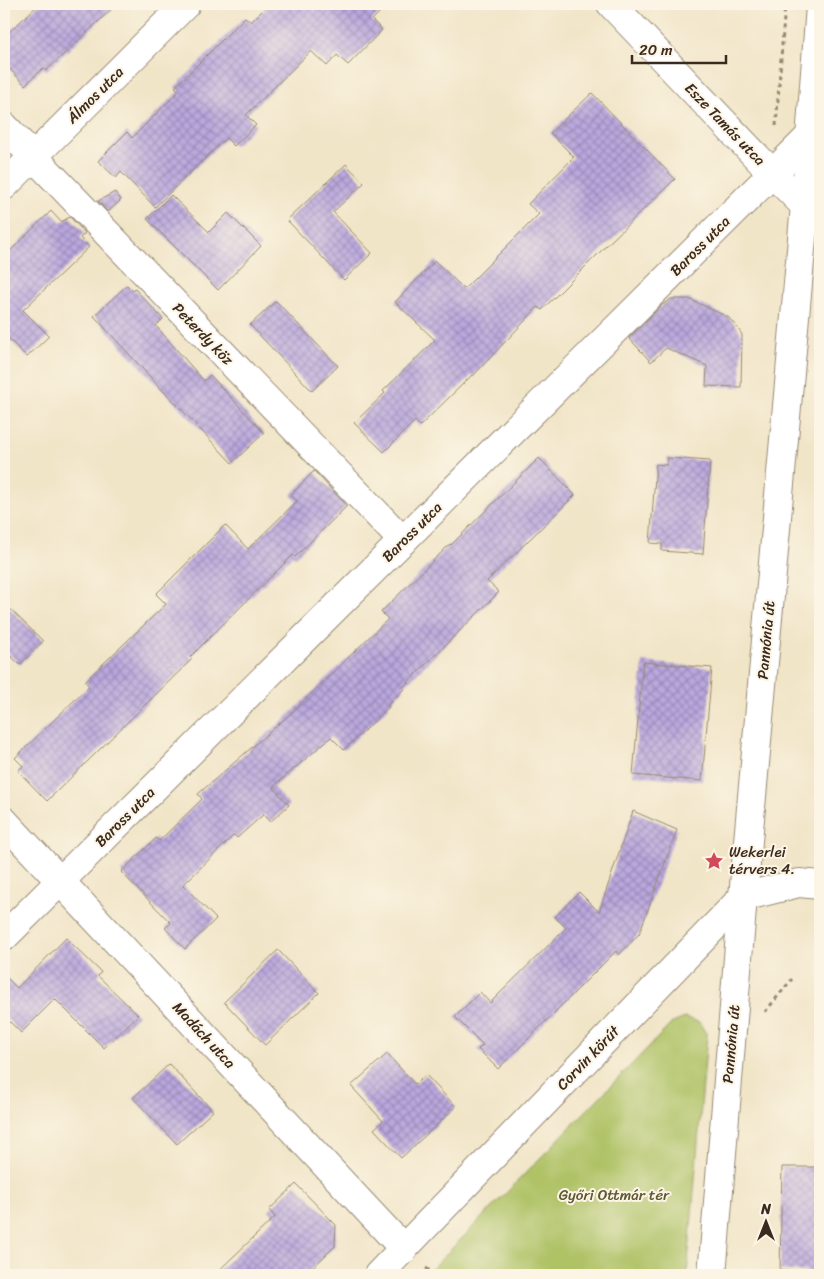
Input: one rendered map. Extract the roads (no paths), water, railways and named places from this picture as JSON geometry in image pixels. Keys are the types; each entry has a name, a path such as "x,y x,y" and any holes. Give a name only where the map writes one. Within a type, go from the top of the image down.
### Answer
{"street":[{"name":"Álmos utca","path":"4,186 186,4"},
{"name":"Esze Tamás utca","path":"611,4 773,174 813,213"},
{"name":"Pannónia út","path":"712,1275 743,897 813,213 820,6"},
{"name":"Peterdy köz","path":"4,126 403,541"},
{"name":"Baross utca","path":"4,938 816,130"},
{"name":"Madách utca","path":"4,821 404,1249"},
{"path":"743,897 799,883 820,885"},
{"name":"Corvin körút","path":"378,1275 743,897"}],"place":[{"name":"Wekerlei térvers 4.","path":"714,861"}],"park label":[{"name":"Győri Ottmár tér","path":"614,1195"}]}
